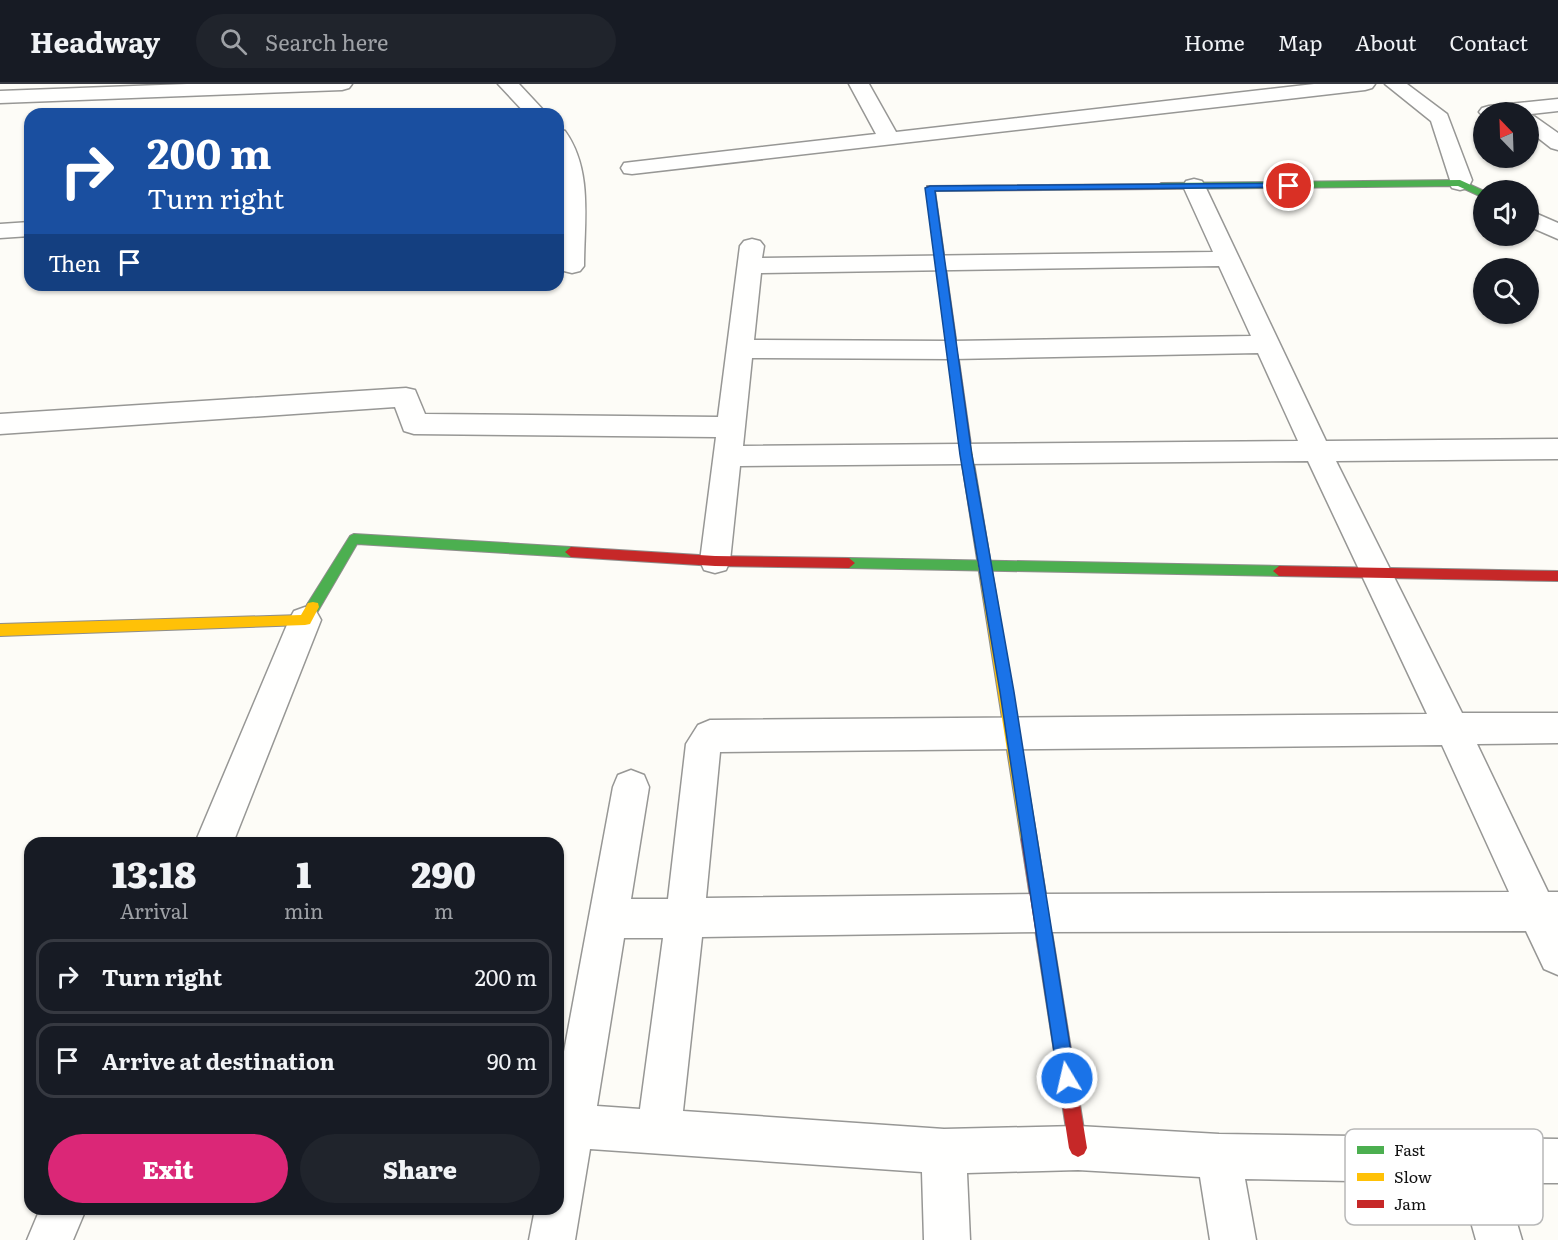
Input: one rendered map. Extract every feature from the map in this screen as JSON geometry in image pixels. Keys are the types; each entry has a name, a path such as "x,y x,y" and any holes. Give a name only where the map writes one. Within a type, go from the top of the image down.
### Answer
{"street":[{"path":"0,97 342,84"},
{"path":"508,84 531,108"},
{"path":"859,84 889,138"},
{"path":"632,168 889,138 1167,99 1365,84"},
{"path":"1395,84 1440,118 1461,180 1460,183"},
{"path":"1539,110 1558,105"},
{"path":"1440,118 1473,114"},
{"path":"1539,128 1558,144"},
{"path":"564,145 569,153 573,174 572,266"},
{"path":"1078,1148 1013,734 966,455 930,188 1460,183 1473,190"},
{"path":"1194,186 1375,572 1452,729 1548,911 1558,955"},
{"path":"1539,223 1558,232"},
{"path":"0,231 24,229"},
{"path":"715,561 751,256 940,262 1227,259"},
{"path":"741,349 952,350 1267,344"},
{"path":"0,424 406,397 414,424 732,426"},
{"path":"729,456 1558,449"},
{"path":"216,837 305,620 354,539 715,561 1558,576"},
{"path":"0,630 305,620"},
{"path":"659,1131 703,744 710,736 1558,728"},
{"path":"564,1146 566,1126 632,788"},
{"path":"607,919 1548,911"},
{"path":"566,1126 944,1150 1078,1148 1345,1158"},
{"path":"944,1150 947,1240"},
{"path":"1219,1155 1233,1240"},
{"path":"50,1240 60,1215"},
{"path":"552,1240 557,1215"},
{"path":"1495,1225 1499,1240"}],"traffic: fast":[{"path":"1161,186 1460,183 1473,190"},
{"path":"313,607 354,539 571,552"},
{"path":"849,563 1279,571"}],"traffic: slow":[{"path":"965,445 1029,839"},
{"path":"0,630 305,620 313,607"}],"traffic: jam":[{"path":"965,445 930,188 1161,186"},
{"path":"571,552 715,561 849,563"},
{"path":"1279,571 1558,576"},
{"path":"1029,839 1078,1148"}],"route":[{"path":"1067,1078 1007,692 966,455 930,188 1289,186"}]}
